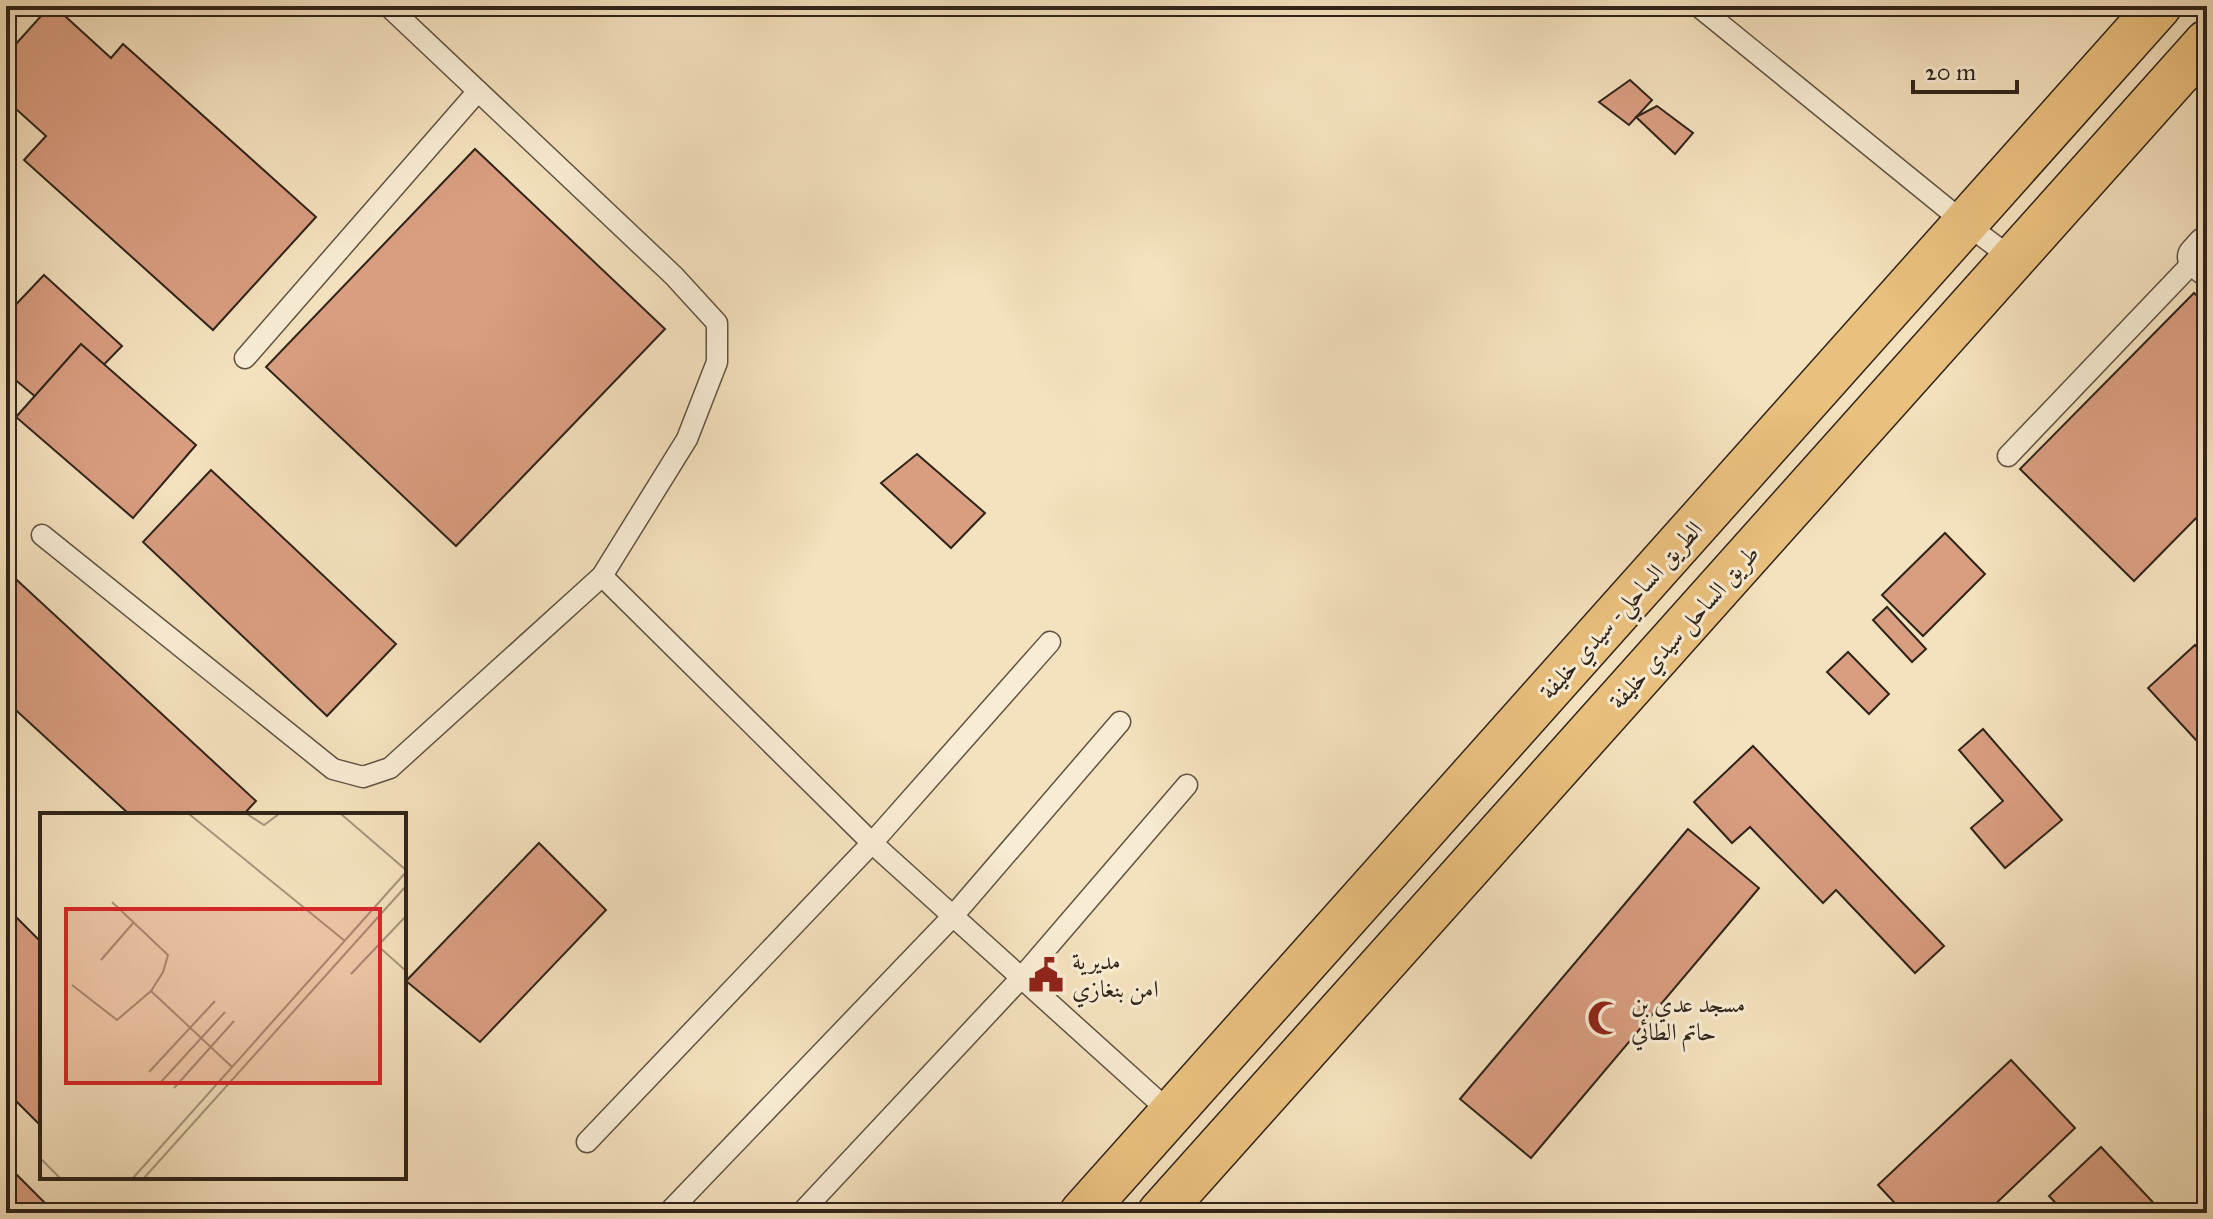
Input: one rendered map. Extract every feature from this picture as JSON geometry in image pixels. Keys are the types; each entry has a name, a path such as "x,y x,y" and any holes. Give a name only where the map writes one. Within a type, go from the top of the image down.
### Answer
{"highway":[{"name":"الطريق الساحلي- سيدي خليفة","path":"1082,1213 2159,6"},
{"name":"طريق الساحل سيدي خليفة","path":"1160,1213 2207,42"}],"lane":[{"path":"42,535 333,769 363,777 390,768 602,576 687,439 717,362 717,323 674,276 388,6"},
{"path":"1698,6 2013,259"},
{"path":"245,358 478,91"},
{"path":"2008,456 2204,256"},
{"path":"602,576 872,843 1171,1113"},
{"path":"587,1142 872,843 1050,642"},
{"path":"668,1213 953,916 1120,722"},
{"path":"801,1213 1021,978 1187,785"}],"building":[{"path":"50,6 54,6 111,58 123,44 316,217 213,330 24,160 46,136 6,100 16,90 6,81 6,55"},
{"path":"1630,80 1652,100 1629,125 1599,102"},
{"path":"1657,106 1693,133 1675,154 1636,117"},
{"path":"475,149 665,329 456,546 266,367"},
{"path":"44,275 122,346 56,414 6,372 6,315"},
{"path":"2194,293 2207,305 2207,507 2134,581 2020,469"},
{"path":"81,344 196,445 133,518 16,417"},
{"path":"917,454 985,513 951,548 881,483"},
{"path":"211,470 396,644 327,716 143,542"},
{"path":"1945,533 1985,574 1923,636 1882,595"},
{"path":"6,570 256,801 245,813 128,813 6,701"},
{"path":"1887,607 1926,649 1912,662 1873,620"},
{"path":"2195,645 2207,658 2207,752 2148,688"},
{"path":"1848,652 1889,694 1869,714 1827,672"},
{"path":"1983,729 2062,820 2005,868 1971,828 2003,801 1959,750"},
{"path":"1753,746 1944,946 1915,973 1836,890 1823,903 1750,827 1732,843 1694,802"},
{"path":"1688,829 1759,888 1531,1158 1460,1099"},
{"path":"539,843 606,910 480,1042 406,981"},
{"path":"6,907 40,941 40,1125 6,1091"},
{"path":"2011,1060 2075,1128 1986,1213 1904,1213 1878,1185"},
{"path":"2101,1147 2163,1213 2065,1213 2049,1196"},
{"path":"6,1164 55,1213 6,1213"}],"place":[{"name":"مديرية امن بنغازي","path":"1046,975"},
{"name":"مسجد عدي بن حاتم الطائي","path":"1605,1018"}]}
